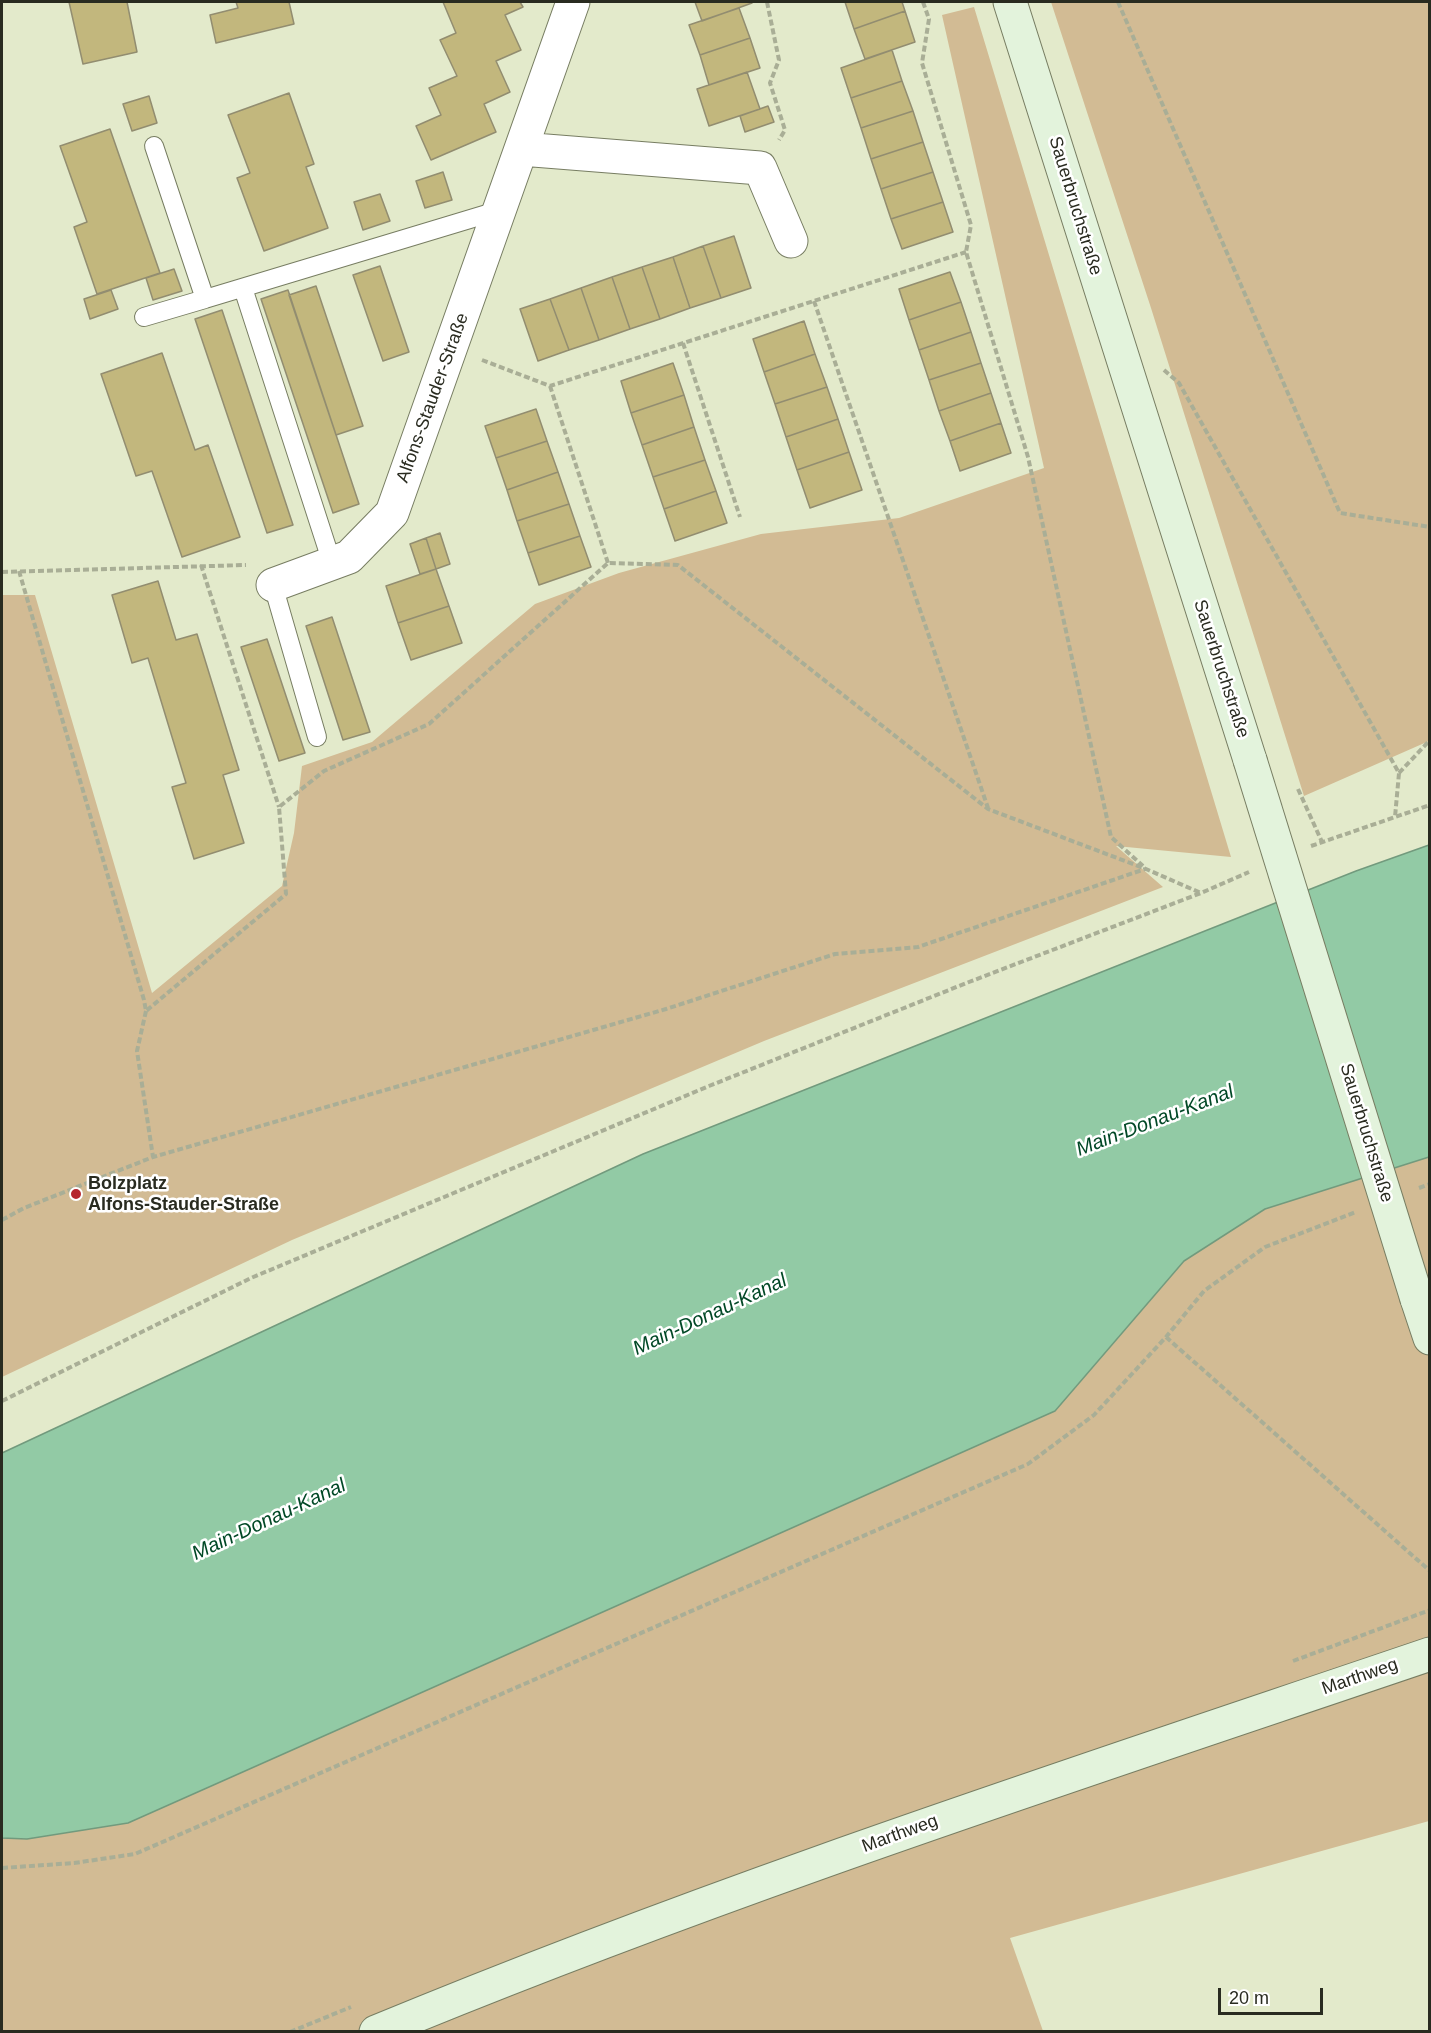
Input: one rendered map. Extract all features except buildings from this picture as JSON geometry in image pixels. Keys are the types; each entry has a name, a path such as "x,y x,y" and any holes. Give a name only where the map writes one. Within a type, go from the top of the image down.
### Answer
{"street":[{"name":"Alfons-Stauder-Straße","path":"273,585 349,556 392,513 573,2"},
{"name":"Sauerbruchstraße","path":"1010,2 1430,1338"},
{"path":"521,149 760,168 791,241"},
{"name":"Marthweg","path":"376,2031 707,1902 945,1818 1430,1654"}],"lane":[{"path":"154,146 206,299"},
{"path":"144,317 500,210"},
{"path":"243,288 332,563"},
{"path":"273,585 317,737"}],"path":[{"path":"760,168 784,130 770,82 779,60 767,2"},
{"path":"923,2 929,19 922,63 971,225 966,252 1028,457 1111,837 1146,869"},
{"path":"1118,2 1340,513 1430,527"},
{"path":"451,347 550,386 966,252"},
{"path":"814,301 988,809"},
{"path":"683,343 740,517"},
{"path":"1129,377 1161,368 1179,383 1399,772 1395,817"},
{"path":"550,386 608,563"},
{"path":"2,1401 251,1278 709,1086 969,982 1201,893 1146,869 988,809 678,565 608,563 429,724 324,771 279,807"},
{"path":"2,572 245,564 273,585"},
{"path":"146,1011 286,894 279,807 201,565"},
{"path":"19,571 144,1000 146,1011 137,1051 153,1157"},
{"path":"1399,772 1430,740"},
{"path":"1294,781 1322,842"},
{"path":"1307,847 1430,805"},
{"path":"2,1220 24,1208 153,1157 666,1009 834,954 918,947 1146,869"},
{"path":"1419,1188 1430,1184"},
{"path":"2,1868 74,1863 135,1854 1028,1464 1094,1415 1166,1337 1204,1291 1265,1247 1364,1209"},
{"path":"1166,1337 1430,1571"},
{"path":"1284,1664 1430,1611"}],"shaded area":[{"path":"1051,2 1429,2 1429,741 1304,796 1151,308"},
{"path":"974,7 1231,857 1116,846 1163,887 764,1041 292,1240 2,1377 2,595 35,595 152,993 282,886 294,833 302,766 372,742 535,604 619,573 761,534 899,518 1044,468 942,15"},
{"path":"1429,1157 1429,1821 1010,1938 1043,2031 2,2031 2,1838 27,1839 128,1823 1055,1411 1184,1261 1265,1209"}],"water":[{"name":"Main-Donau-Kanal","path":"1429,845 1429,1157 1265,1209 1184,1261 1055,1411 128,1823 27,1839 2,1838 2,1453 643,1154 1356,871"}],"place":[{"name":"Bolzplatz Alfons-Stauder-Straße","path":"76,1194"}]}
